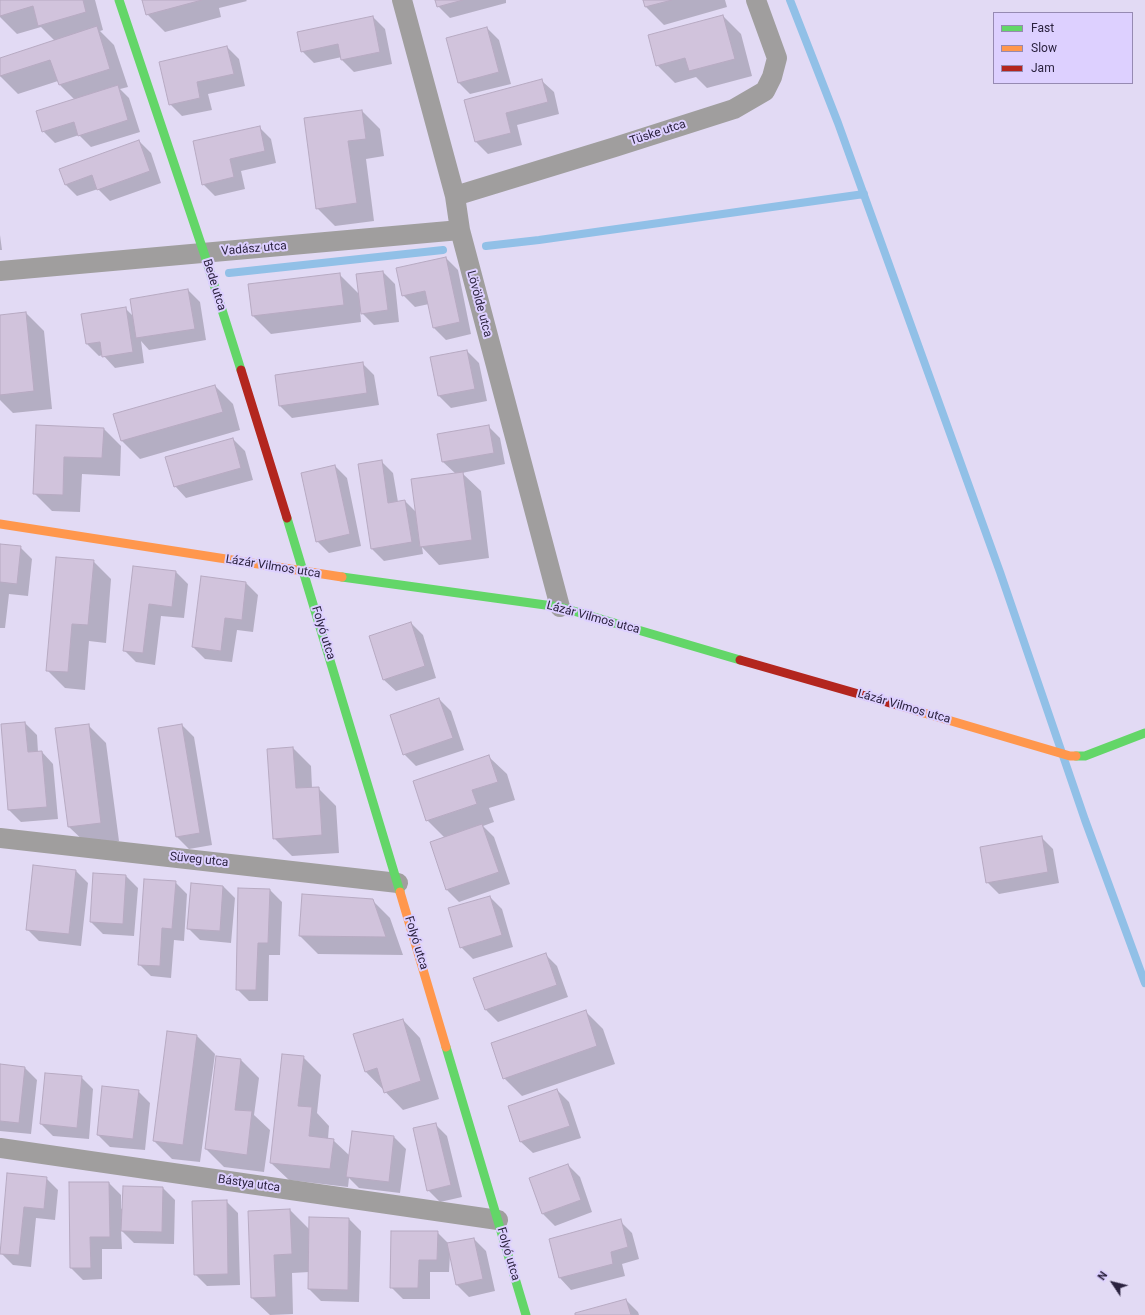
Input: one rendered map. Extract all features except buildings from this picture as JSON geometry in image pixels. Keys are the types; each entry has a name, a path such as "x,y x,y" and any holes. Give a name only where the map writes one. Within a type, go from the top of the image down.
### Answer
{"street":[{"name":"Bede utca","path":"119,0 204,254 304,572"},
{"name":"Lövölde utca","path":"402,0 455,196 460,230 560,607"},
{"name":"Tüske utca","path":"455,196 734,109 765,91 772,77 777,58 756,0"},
{"name":"Vadász utca","path":"0,271 460,230"},
{"name":"Lázár Vilmos utca","path":"0,524 304,572 560,607 1070,756 1085,756 1145,732"},
{"name":"Folyó utca","path":"304,572 526,1315"},
{"name":"Süveg utca","path":"0,838 398,883"},
{"name":"Bástya utca","path":"0,1148 498,1220"}],"waterway":[{"path":"790,0 838,123 1000,572 1085,820 1145,983"},
{"path":"486,246 539,240 864,194"},
{"path":"229,273 443,250"}],"traffic: fast":[{"path":"119,0 204,253 241,370"},
{"path":"287,518 400,892"},
{"path":"342,577 560,607 740,660"},
{"path":"1076,756 1085,756 1145,733"},
{"path":"446,1047 526,1315"}],"traffic: slow":[{"path":"0,524 342,577"},
{"path":"897,705 1070,756 1076,756"},
{"path":"400,892 446,1047"}],"traffic: jam":[{"path":"241,370 287,518"},
{"path":"740,660 897,705"}]}
